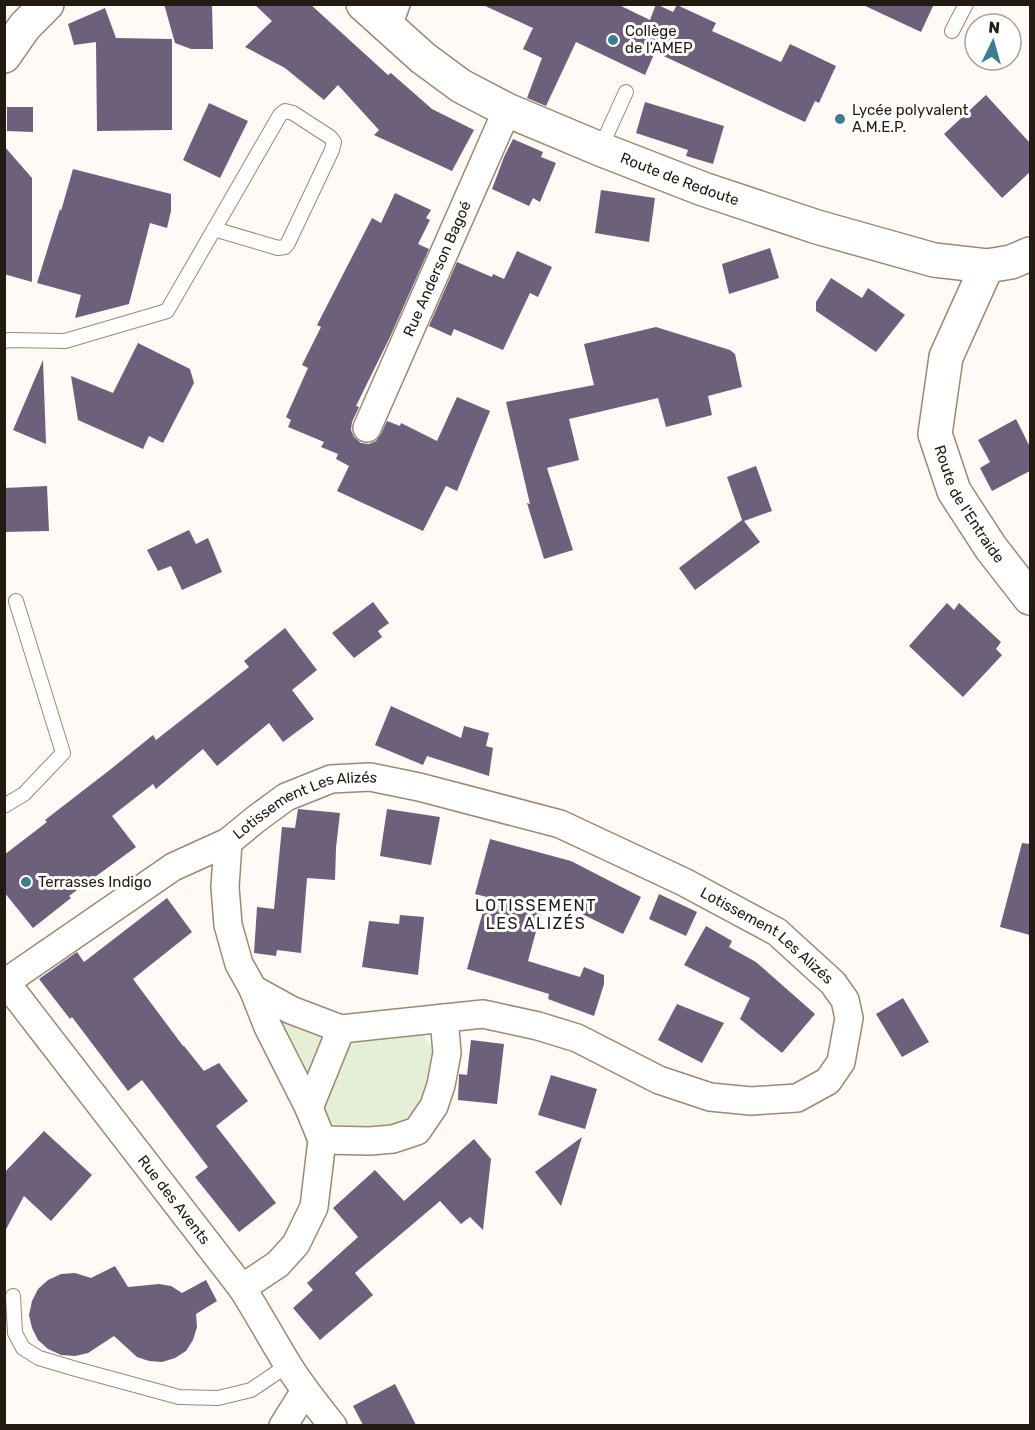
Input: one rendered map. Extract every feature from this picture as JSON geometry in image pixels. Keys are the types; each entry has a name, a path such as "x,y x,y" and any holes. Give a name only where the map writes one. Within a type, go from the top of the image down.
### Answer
{"main road":[{"path":"4,56 25,26 47,4"},
{"name":"Route de Redoute","path":"363,4 392,15 423,57 461,86 507,110 703,189 817,227 934,260 987,266 1011,262 1030,254"},
{"name":"Route de l'Entraide","path":"987,266 946,357 935,434 954,491 991,548 1030,598"}],"street":[{"name":"Rue Anderson Bagoé","path":"367,428 507,110"},
{"name":"Lotissement Les Alizés","path":"5,981 173,867 228,842 286,798 330,779 370,777 419,787 560,824 684,882 777,932 833,983 845,1000 849,1018 841,1062 828,1081 797,1098 752,1101 710,1097 659,1080 577,1038 538,1026 483,1014 341,1029 291,1010 253,989"},
{"name":"Lotissement Les Alizés","path":"228,842 225,887 228,925 239,964 253,989 268,1027 309,1108 322,1140 314,1207 296,1244 278,1264 242,1288"},
{"name":"Rue des Avents","path":"5,981 242,1288 305,1391 333,1425"},
{"path":"322,1140 393,1139 417,1131 434,1106 441,1085 447,1053 444,1018"},
{"path":"309,1108 341,1029"},
{"path":"283,1425 305,1391"}],"lane":[{"path":"952,31 966,4"},
{"path":"600,148 626,92"},
{"path":"4,341 65,341 167,312 214,229 280,116 285,111 293,112 334,142 285,247 278,248 214,229"},
{"path":"4,806 24,794 63,753 16,601"},
{"path":"13,1296 15,1333 22,1348 39,1358 57,1364 179,1397 218,1398 251,1390 288,1365"}],"green space":[{"path":"284,1021 318,1033 324,1038 308,1077 277,1025"},
{"path":"410,1030 422,1034 432,1047 434,1070 425,1098 411,1118 381,1131 349,1132 328,1122 323,1106 342,1057 353,1043 372,1033"}],"building":[{"path":"164,4 212,4 213,49 191,49 175,43"},
{"path":"254,4 310,4 388,75 391,73 432,109 474,130 452,171 374,135 379,130 338,85 324,100 285,68 245,47 272,21"},
{"path":"481,4 617,4 650,20 656,4 673,12 677,5 716,23 712,31 781,62 790,44 836,66 819,103 815,101 805,122 655,52 645,75 576,42 546,106 527,98 542,58 523,49 533,28"},
{"path":"861,4 934,4 921,32"},
{"path":"105,8 116,38 172,39 172,130 97,131 96,42 74,45 68,24"},
{"path":"986,95 1030,143 1030,172 1002,198 944,134"},
{"path":"645,102 724,126 713,164 686,156 688,150 636,133"},
{"path":"209,103 248,121 220,178 183,160"},
{"path":"7,107 33,107 33,132 7,131"},
{"path":"513,139 543,152 541,157 556,163 540,202 533,198 529,206 492,189"},
{"path":"4,146 32,178 32,282 4,274"},
{"path":"73,169 171,194 171,211 167,228 150,223 129,304 75,318 81,295 37,283"},
{"path":"601,190 655,198 649,242 595,233"},
{"path":"395,193 431,210 426,218 430,220 418,244 429,249 356,406 359,407 351,430 354,437 361,443 369,444 376,441 387,421 400,426 401,423 437,441 457,397 490,411 457,491 446,486 423,531 337,491 349,466 336,459 338,454 321,447 324,442 288,427 291,420 286,417 308,368 302,365 321,327 317,325 372,218 381,223"},
{"path":"770,248 779,278 729,294 722,264"},
{"path":"517,251 552,267 538,297 530,293 503,350 454,329 451,336 429,326 457,262 492,277 493,274 504,279"},
{"path":"831,278 862,298 868,288 905,315 876,352 816,311 816,302"},
{"path":"656,327 730,350 735,354 742,387 708,396 712,415 666,427 658,398 569,419 579,460 547,468 573,550 544,559 527,503 530,504 506,402 594,385 584,344"},
{"path":"138,343 190,369 194,383 163,443 149,436 143,449 78,420 71,376 113,393"},
{"path":"43,360 46,444 13,430"},
{"path":"1016,419 1030,447 1030,471 992,491 980,468 990,462 978,440"},
{"path":"756,466 772,511 744,521 760,542 695,590 679,568 742,520 727,477"},
{"path":"47,486 49,531 4,532 4,488"},
{"path":"189,530 196,544 208,538 222,572 182,590 171,566 158,571 147,550"},
{"path":"373,602 389,623 378,631 382,637 354,658 332,633"},
{"path":"947,603 954,610 959,603 1001,642 996,649 1002,655 963,697 909,646"},
{"path":"285,628 317,670 292,690 314,719 283,742 269,723 217,766 203,749 156,789 153,784 112,816 136,847 69,896 71,898 33,928 4,892 4,855 153,735 156,740 249,667 244,661"},
{"path":"391,706 461,738 464,726 489,733 486,746 493,748 489,776 427,756 423,765 375,745"},
{"path":"298,809 340,813 335,880 307,878 301,953 277,950 276,956 254,953 257,907 274,909 282,827 295,828"},
{"path":"387,809 440,817 431,865 380,856"},
{"path":"490,839 571,861 641,897 623,934 549,898 545,914 541,913 528,961 580,977 584,967 604,975 604,984 594,1016 548,999 549,994 467,969 487,897 475,894"},
{"path":"1022,843 1030,844 1030,935 1000,927"},
{"path":"659,894 697,912 686,936 649,919"},
{"path":"167,898 192,932 133,979 204,1071 219,1063 248,1101 216,1126 276,1203 239,1232 195,1177 208,1167 142,1080 128,1091 72,1017 70,1019 39,979 77,952 84,962"},
{"path":"400,915 424,917 418,975 362,967 369,921 399,924"},
{"path":"706,926 732,941 729,947 756,962 815,1014 782,1053 740,1019 750,998 684,965"},
{"path":"903,998 929,1042 902,1057 876,1014"},
{"path":"677,1004 724,1023 702,1063 658,1040"},
{"path":"471,1040 504,1044 497,1104 458,1100 459,1074 467,1075"},
{"path":"551,1075 597,1089 585,1129 538,1115"},
{"path":"44,1131 92,1175 51,1221 24,1196 4,1233 4,1173"},
{"path":"582,1137 561,1206 535,1172"},
{"path":"474,1139 491,1159 483,1230 470,1217 461,1224 440,1201 355,1273 373,1295 320,1340 293,1308 313,1290 307,1283 358,1237 333,1208 375,1170 404,1201"},
{"path":"115,1266 128,1287 159,1284 171,1286 182,1293 206,1280 217,1301 196,1314 197,1327 186,1351 162,1362 149,1361 137,1357 114,1336 88,1353 75,1356 61,1355 48,1349 38,1340 29,1315 38,1289 48,1280 61,1274 75,1273 91,1278"},
{"path":"395,1384 416,1425 363,1425 353,1406"}],"place":[{"name":"Collège de l'AMEP","path":"613,40"},
{"name":"Lycée polyvalent A.M.E.P.","path":"840,119"},
{"name":"Terrasses Indigo","path":"26,882"}],"district":[{"name":"LOTISSEMENT LES ALIZÉS","path":"536,914"}]}
